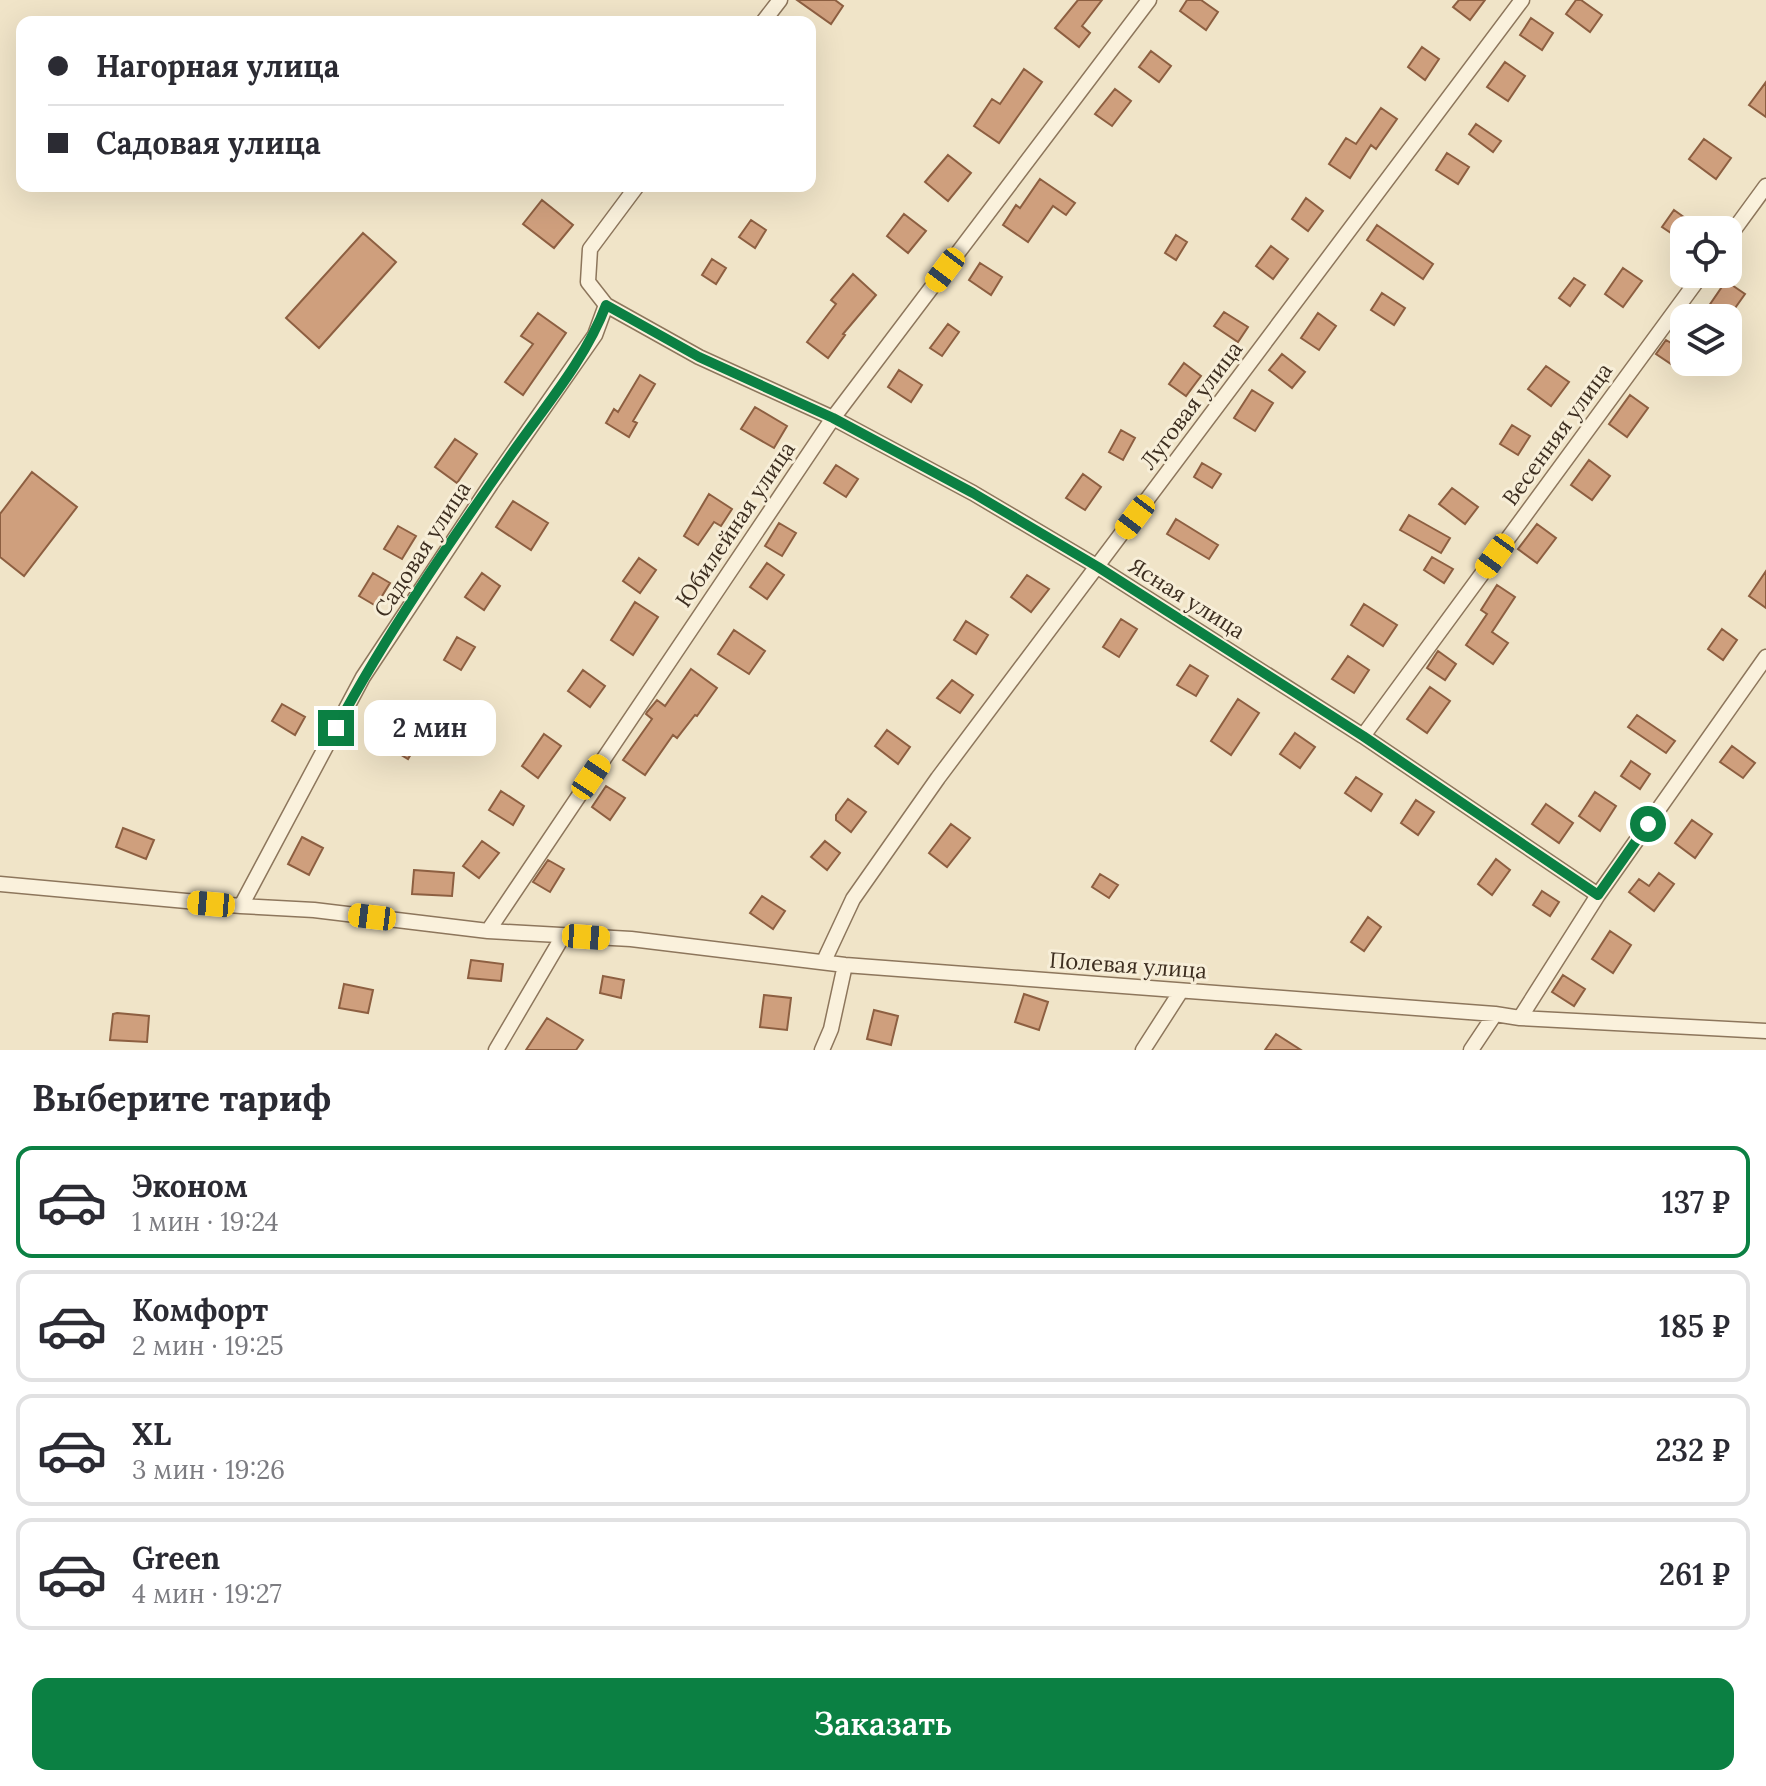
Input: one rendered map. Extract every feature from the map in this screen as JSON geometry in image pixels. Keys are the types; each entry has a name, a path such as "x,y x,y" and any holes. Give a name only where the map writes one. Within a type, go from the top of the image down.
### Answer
{"street":[{"path":"768,16 780,0"},
{"name":"Юбилейная улица","path":"488,931 833,418 1149,0"},
{"name":"Луговая улица","path":"824,961 853,899 938,778 1522,0"},
{"path":"1742,219 1766,186"},
{"path":"606,305 588,282 590,249 633,192"},
{"name":"Весенняя улица","path":"1363,736 1692,288"},
{"name":"Ясная улица","path":"606,305 699,357 833,418 973,493 1098,567 1363,736 1598,895"},
{"name":"Садовая улица","path":"241,906 363,677 491,484 595,335 606,305"},
{"path":"1520,1018 1598,895 1766,657"},
{"name":"Полевая улица","path":"0,884 314,910 488,931 631,939 845,965 1520,1018 1766,1031"},
{"path":"496,1050 563,936"},
{"path":"822,1050 831,1029 845,965"},
{"path":"1143,1050 1181,991"},
{"path":"1471,1050 1495,1014"}],"building":[{"path":"797,0 835,0 843,6 831,24"},
{"path":"1078,0 1102,0 1082,26 1090,33 1079,47 1055,28"},
{"path":"1187,0 1201,0 1218,12 1206,30 1180,11"},
{"path":"1459,0 1485,0 1470,20 1453,7"},
{"path":"1576,0 1581,0 1602,15 1590,32 1566,14"},
{"path":"1531,18 1553,33 1542,50 1520,35"},
{"path":"1422,47 1439,59 1425,80 1408,67"},
{"path":"1151,51 1171,66 1159,82 1139,67"},
{"path":"1505,62 1525,76 1508,101 1487,87"},
{"path":"1024,69 1042,82 999,143 974,126 992,99 1000,104"},
{"path":"1766,82 1766,117 1749,105"},
{"path":"1115,89 1131,101 1112,126 1095,114"},
{"path":"1381,108 1397,119 1376,149 1371,145 1350,178 1329,164 1346,138 1356,144"},
{"path":"1476,124 1501,141 1493,152 1469,134"},
{"path":"1704,139 1731,158 1716,179 1689,159"},
{"path":"1447,153 1469,167 1458,184 1436,170"},
{"path":"948,155 971,173 948,201 925,182"},
{"path":"1040,179 1075,203 1066,215 1053,206 1028,242 1003,225 1016,205 1020,208"},
{"path":"1306,198 1323,211 1308,231 1292,219"},
{"path":"542,200 573,225 554,248 523,224"},
{"path":"1674,210 1682,216 1670,216 1670,232 1662,227"},
{"path":"904,214 926,231 908,253 887,236"},
{"path":"751,220 766,230 755,248 739,237"},
{"path":"1377,225 1433,264 1423,279 1367,240"},
{"path":"363,233 396,262 319,348 286,318"},
{"path":"1176,235 1187,242 1176,260 1165,253"},
{"path":"1271,246 1288,259 1273,279 1256,266"},
{"path":"712,259 726,268 716,284 702,275"},
{"path":"980,263 1002,277 991,295 969,280"},
{"path":"1623,268 1642,281 1623,307 1605,294"},
{"path":"853,274 876,295 843,334 828,358 807,342 836,304 831,300"},
{"path":"1574,278 1585,285 1570,306 1559,298"},
{"path":"1721,288 1736,288 1745,294 1738,304 1710,304"},
{"path":"1382,293 1405,308 1394,325 1371,310"},
{"path":"1224,312 1248,327 1238,342 1214,326"},
{"path":"538,313 566,333 523,395 505,382 533,344 521,336"},
{"path":"1318,313 1336,326 1319,350 1301,338"},
{"path":"948,324 959,332 942,356 930,348"},
{"path":"1666,340 1670,342 1670,363 1656,354"},
{"path":"1282,354 1305,372 1292,388 1269,370"},
{"path":"1184,363 1201,376 1186,396 1169,384"},
{"path":"1546,366 1569,382 1551,406 1528,389"},
{"path":"899,370 922,385 911,402 888,387"},
{"path":"640,375 655,384 633,421 637,423 629,437 606,423 614,409 618,412"},
{"path":"1252,390 1273,403 1255,431 1234,418"},
{"path":"1630,395 1648,408 1627,437 1609,424"},
{"path":"755,407 787,426 774,448 741,429"},
{"path":"1512,425 1530,436 1518,455 1500,444"},
{"path":"1121,430 1135,438 1123,460 1109,452"},
{"path":"455,439 477,454 457,483 435,467"},
{"path":"1589,460 1610,476 1592,500 1571,485"},
{"path":"1202,463 1221,474 1212,488 1194,477"},
{"path":"836,465 858,479 846,497 824,483"},
{"path":"32,472 77,507 24,576 0,557 0,514"},
{"path":"1083,474 1101,487 1085,510 1066,498"},
{"path":"1452,488 1478,507 1465,524 1439,504"},
{"path":"709,494 732,509 721,526 714,522 698,545 684,536"},
{"path":"513,501 548,523 531,550 496,527"},
{"path":"1409,515 1450,538 1441,553 1400,530"},
{"path":"1176,519 1218,545 1209,559 1167,534"},
{"path":"779,523 796,533 782,556 765,546"},
{"path":"1537,524 1556,538 1537,563 1518,549"},
{"path":"398,526 416,536 402,559 384,549"},
{"path":"1432,557 1453,569 1444,583 1424,570"},
{"path":"639,558 656,570 640,593 623,581"},
{"path":"767,563 784,575 767,599 750,587"},
{"path":"1766,571 1766,608 1749,596"},
{"path":"373,573 390,583 376,606 359,596"},
{"path":"482,573 500,586 484,610 465,597"},
{"path":"1027,575 1049,589 1031,612 1011,597"},
{"path":"1497,585 1515,597 1492,632 1508,643 1493,664 1466,645 1487,614 1481,610"},
{"path":"635,602 658,617 633,655 611,640"},
{"path":"1364,604 1397,625 1383,646 1351,625"},
{"path":"1121,619 1137,629 1119,657 1103,647"},
{"path":"966,621 988,635 976,654 954,640"},
{"path":"1722,629 1737,640 1723,660 1708,649"},
{"path":"734,630 765,651 749,674 718,654"},
{"path":"457,637 475,647 461,670 444,660"},
{"path":"1438,651 1456,664 1445,680 1427,668"},
{"path":"1348,656 1369,670 1354,693 1332,679"},
{"path":"1190,665 1208,676 1196,696 1177,685"},
{"path":"691,669 717,688 677,738 673,735 645,775 623,760 652,719 647,712 657,700 665,706"},
{"path":"583,670 605,686 590,707 568,691"},
{"path":"952,680 973,695 960,713 937,698"},
{"path":"1430,687 1450,701 1427,733 1407,719"},
{"path":"1238,699 1259,713 1231,755 1211,741"},
{"path":"282,704 305,717 295,735 272,721"},
{"path":"402,705 430,722 408,759 380,742"},
{"path":"1637,715 1675,741 1666,753 1628,727"},
{"path":"887,730 910,747 898,764 875,746"},
{"path":"1295,733 1315,747 1300,768 1280,754"},
{"path":"544,734 561,746 538,778 522,766"},
{"path":"1732,746 1755,763 1743,778 1720,762"},
{"path":"1631,761 1650,774 1640,789 1621,776"},
{"path":"1356,777 1382,794 1371,811 1345,793"},
{"path":"606,786 625,798 610,820 592,807"},
{"path":"501,791 524,806 513,825 489,810"},
{"path":"1595,792 1616,806 1600,831 1579,816"},
{"path":"848,799 866,812 851,832 836,820 836,815"},
{"path":"1416,800 1434,812 1418,835 1401,823"},
{"path":"1546,804 1573,823 1559,843 1532,824"},
{"path":"1692,820 1712,834 1695,858 1675,843"},
{"path":"951,824 970,838 947,867 929,853"},
{"path":"123,828 154,840 146,859 116,847"},
{"path":"302,837 323,848 309,875 288,864"},
{"path":"482,841 499,853 479,878 463,866"},
{"path":"825,841 840,853 827,870 811,857"},
{"path":"1496,859 1510,870 1492,895 1478,884"},
{"path":"548,860 564,869 550,892 533,882"},
{"path":"414,870 454,873 452,896 412,894"},
{"path":"1659,873 1674,884 1654,911 1629,892 1639,879 1649,886"},
{"path":"1100,874 1118,885 1109,898 1092,887"},
{"path":"1542,891 1559,902 1550,916 1533,905"},
{"path":"762,896 785,911 773,929 750,913"},
{"path":"1368,917 1381,927 1364,951 1351,942"},
{"path":"1610,931 1631,945 1613,973 1592,959"},
{"path":"471,960 503,964 501,981 468,978"},
{"path":"1563,975 1585,989 1574,1006 1552,992"},
{"path":"603,976 624,980 621,998 600,993"},
{"path":"344,984 373,990 368,1013 339,1008"},
{"path":"1024,994 1048,1002 1039,1030 1015,1022"},
{"path":"764,995 791,998 787,1030 760,1027"},
{"path":"874,1010 898,1016 891,1045 867,1039"},
{"path":"113,1014 149,1016 147,1042 110,1040"},
{"path":"547,1018 583,1040 576,1050 526,1050"},
{"path":"1276,1034 1301,1050 1265,1050"}],"route":[{"path":"336,728 363,677 491,484 595,335 606,305 699,357 833,418 973,493 1098,567 1363,736 1598,895 1648,824"}]}
